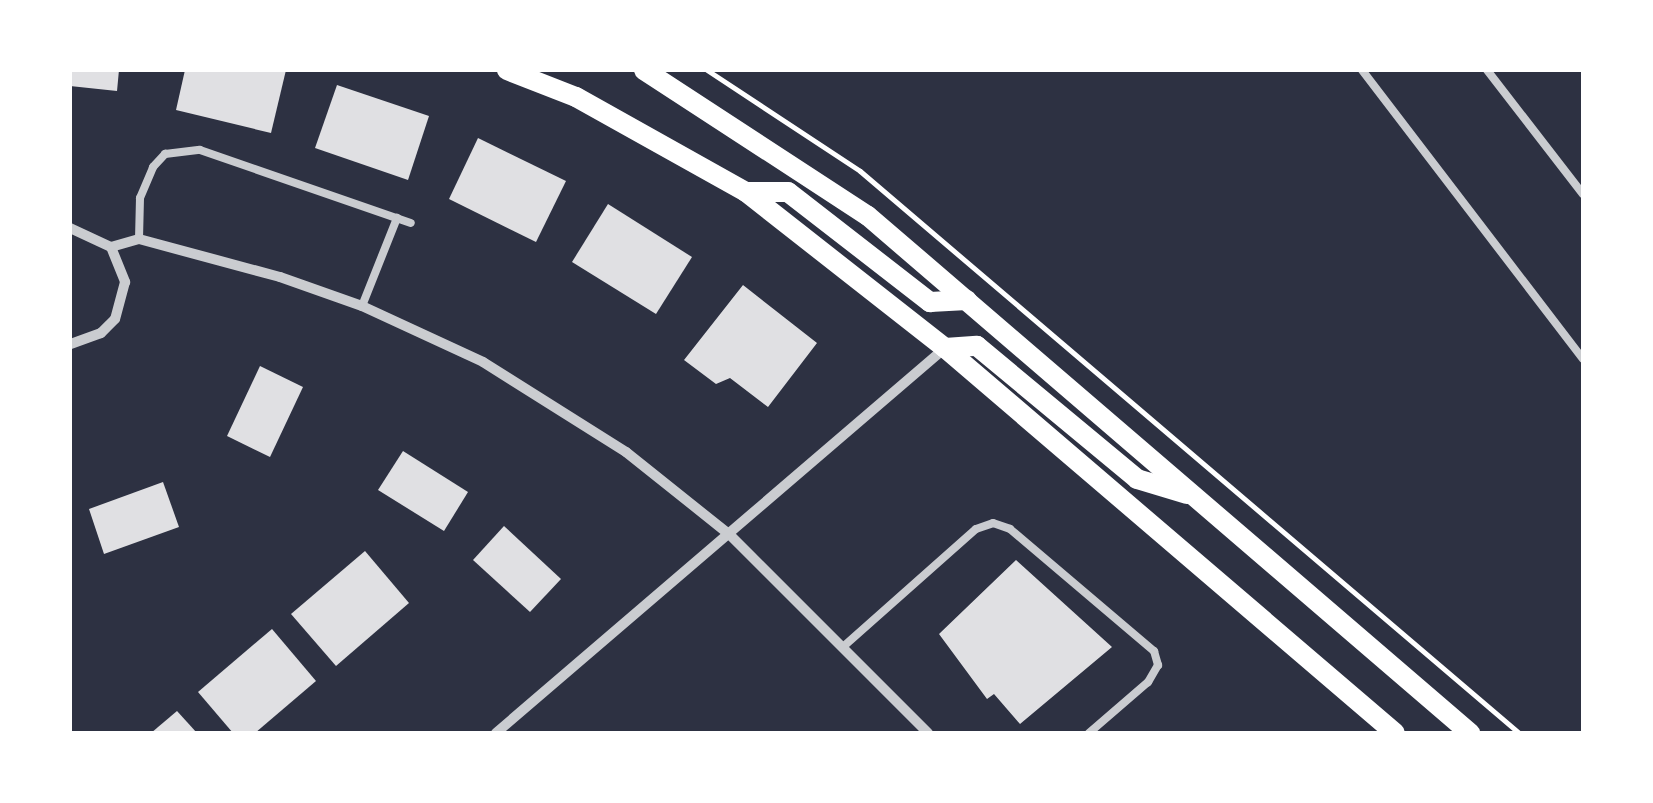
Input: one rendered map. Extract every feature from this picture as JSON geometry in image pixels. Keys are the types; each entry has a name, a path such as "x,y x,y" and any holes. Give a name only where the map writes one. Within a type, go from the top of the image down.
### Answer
{"main road":[{"path":"507,70 576,97 746,192 945,348 1395,733"},
{"path":"644,70 868,216 1470,733"},
{"path":"746,192 788,192 930,302 967,300"},
{"path":"945,348 977,346 1136,479 1194,496"}],"street":[{"path":"70,228 111,248 121,264 123,302 102,333 70,344"},
{"path":"111,248 139,239 362,306 483,362 626,452 730,535 928,733"},
{"path":"496,733 945,348"}],"lane":[{"path":"1362,70 1583,358"},
{"path":"1488,70 1583,194"},
{"path":"139,239 140,198 153,166 165,154 200,150 411,223"},
{"path":"362,306 397,218"},
{"path":"844,646 976,529 993,523 1010,529 1154,651 1158,665 1148,682 1089,733"}],"path":[{"path":"708,70 860,172 1519,733"}],"building":[{"path":"70,70 119,70 117,91 70,86"},
{"path":"185,70 286,70 271,133 176,110"},
{"path":"337,85 429,116 408,180 315,148"},
{"path":"478,138 566,181 536,242 449,199"},
{"path":"608,204 692,257 656,314 572,262"},
{"path":"743,285 817,343 768,407 730,378 716,384 684,360"},
{"path":"260,366 303,387 270,457 227,436"},
{"path":"403,451 468,492 444,531 378,490"},
{"path":"163,482 179,527 104,554 89,509"},
{"path":"504,526 561,579 530,612 473,560"},
{"path":"365,551 409,603 336,666 291,614"},
{"path":"1016,560 1112,647 1020,724 994,694 987,699 939,634"},
{"path":"272,629 316,681 255,733 233,733 198,692"},
{"path":"177,711 197,733 151,733"}]}
